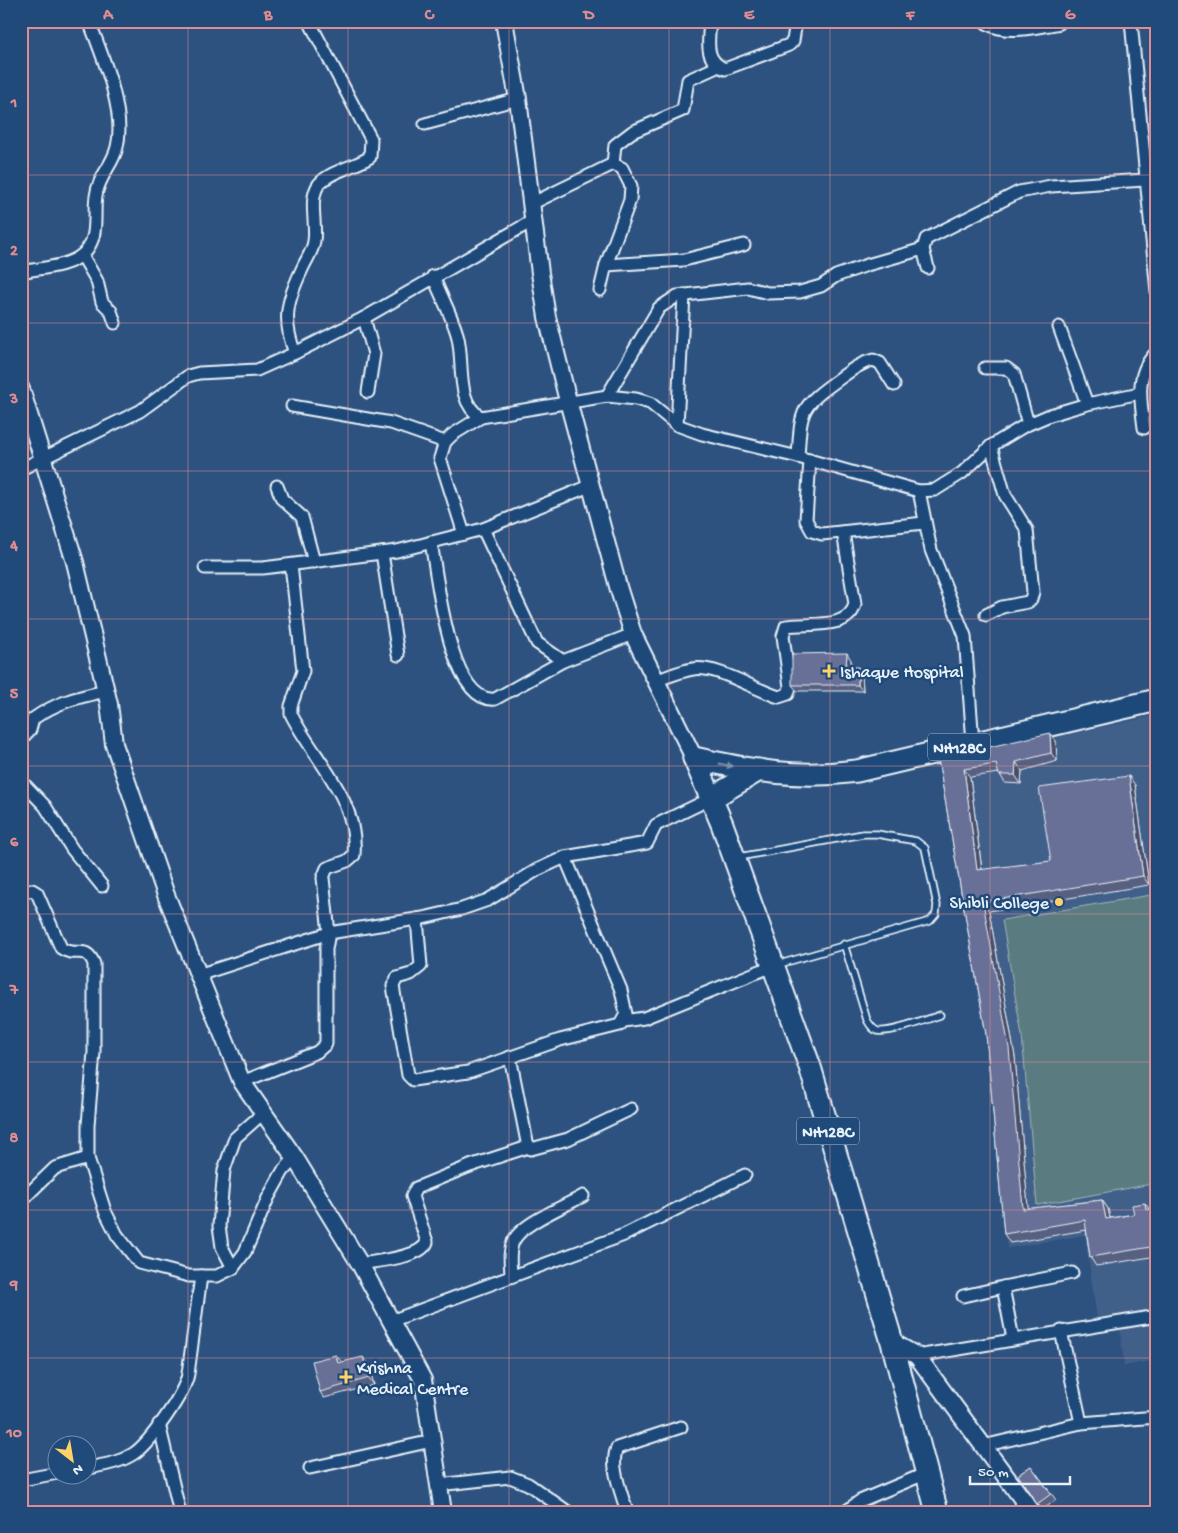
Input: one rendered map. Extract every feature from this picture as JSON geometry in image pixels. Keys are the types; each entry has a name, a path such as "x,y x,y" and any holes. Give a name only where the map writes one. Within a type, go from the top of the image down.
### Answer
{"highway":[{"name":"NH128C","path":"694,758 790,775 823,776 857,771 1157,700"},
{"name":"NH128C","path":"694,758 712,798 775,965 810,1067 892,1342 937,1512"},
{"path":"712,798 759,770"}],"street":[{"path":"21,272 70,261 82,255 93,240 98,185 117,147 119,132 109,72 89,21"},
{"path":"295,353 288,331 287,310 293,288 312,249 314,240 314,195 317,188 329,177 370,157 372,145 371,139 354,106 308,21"},
{"path":"504,21 518,99 532,221 547,317 568,401 619,590 633,634 694,758"},
{"path":"710,21 709,55 719,66"},
{"path":"613,164 615,145 632,132 683,110 688,80 719,66 732,68 789,45 794,41 796,21"},
{"path":"988,21 996,26 1010,27 1058,21"},
{"path":"1131,21 1149,187 1157,292"},
{"path":"426,124 518,99"},
{"path":"531,204 613,164 622,168 628,175 632,192 606,265 600,290"},
{"path":"928,268 923,249 926,239 1019,192 1051,186 1149,187"},
{"path":"21,469 140,411 188,376 199,373 257,370 295,353 364,318 433,276 532,221"},
{"path":"606,265 684,260 744,245"},
{"path":"607,396 659,308 677,296 748,288 768,293 800,292 820,286 836,276 866,265 923,249"},
{"path":"82,255 97,282 102,302 111,311 115,323"},
{"path":"433,276 458,336 461,348 460,375 469,404 475,414 481,417"},
{"path":"677,425 684,295"},
{"path":"364,318 374,354 368,392"},
{"path":"1060,327 1087,404"},
{"path":"1144,428 1140,394 1143,370 1149,359 1157,352"},
{"path":"798,457 801,422 812,399 866,362 874,360 880,363 894,385"},
{"path":"985,368 1006,368 1014,374 1028,424"},
{"path":"21,389 74,562 106,690 114,744 166,895 242,1082 294,1158 360,1264 423,1380 443,1512"},
{"path":"464,534 440,458 445,442 452,435 481,417 607,396 650,403 677,425 702,434 810,460 919,491 935,490 962,473 991,446 1028,424 1087,404 1140,394"},
{"path":"292,406 392,424 445,442"},
{"path":"986,615 1002,607 1028,602 1031,600 1033,592 1027,530 1005,495 991,446"},
{"path":"810,460 806,520 809,527 818,534 924,523"},
{"path":"277,486 282,498 302,517 314,562"},
{"path":"205,568 263,568 382,553 483,529 592,486"},
{"path":"919,491 924,523 942,582 965,636 973,743"},
{"path":"483,529 537,643 563,661"},
{"path":"655,681 693,669 702,669 735,679 779,697 788,694 790,687 783,636 786,626 836,622 846,619 854,610 855,604 843,532"},
{"path":"431,542 453,657 468,683 480,697 488,700 495,699 563,661 633,634"},
{"path":"382,553 398,655"},
{"path":"242,1082 317,1052 326,1044 326,949 329,933 323,878 326,868 354,855 355,846 348,809 330,776 291,714 291,706 303,671 291,565"},
{"path":"21,739 30,730 33,718 52,706 106,690"},
{"path":"21,781 45,806 72,849 102,886"},
{"path":"198,975 329,933 417,919 462,909 488,900 537,870 565,858 647,843 656,825 712,798"},
{"path":"565,858 621,990 626,1014 624,1021"},
{"path":"21,893 32,890 37,893 61,948 66,952 85,952 91,956 94,964 94,1052 88,1124 88,1158 105,1211 117,1235 139,1263 189,1276 218,1276 233,1268 245,1252 268,1198 283,1171 294,1158"},
{"path":"417,919 421,966 411,974 396,978 393,986 409,1078 418,1081 468,1072 560,1040 610,1028 624,1021 644,1018 775,965"},
{"path":"510,1057 528,1147"},
{"path":"360,1264 415,1254 425,1247 427,1242 412,1196 416,1188 470,1166 528,1147 537,1149 568,1139 631,1109"},
{"path":"233,1268 222,1247 219,1226 224,1170 235,1138 263,1113"},
{"path":"21,1200 55,1168 88,1158"},
{"path":"391,1321 624,1236 745,1175"},
{"path":"512,1276 510,1253 512,1242 519,1231 583,1196"},
{"path":"963,1296 1072,1273"},
{"path":"98,1466 133,1454 144,1446 186,1384 201,1276"},
{"path":"1003,1287 1013,1340"},
{"path":"917,1356 1157,1316"},
{"path":"1061,1331 1081,1424"},
{"path":"892,1342 917,1356 1032,1512"},
{"path":"983,1446 1081,1424 1157,1417"},
{"path":"159,1424 179,1509"},
{"path":"627,1512 613,1456 617,1448 681,1427"},
{"path":"310,1468 432,1441"},
{"path":"845,1512 860,1501 927,1473"},
{"path":"21,1480 48,1475"},
{"path":"438,1485 510,1477 528,1484 568,1512"}],"lane":[{"path":"734,858 863,834 877,834 921,844 925,848 937,905 936,914 930,921 919,926 844,944 775,965"},
{"path":"844,944 867,1020 877,1031 940,1016"}],"shaded area":[{"name":"Shibli College","path":"1157,715 1157,1360 1124,1366 1120,1328 1097,1319 1085,1235 1007,1248 986,1042 938,763"}],"green space":[{"path":"1157,894 1157,1183 1037,1205 1022,1036 1002,920"}],"building":[{"path":"847,653 846,667 858,667 858,685 792,685 792,654"},
{"path":"1050,733 1051,753 1016,762 1015,775 999,775 996,764 964,769 977,870 1051,861 1039,788 1129,776 1143,876 983,902 1009,1048 1023,1209 1102,1200 1106,1219 1134,1214 1132,1205 1145,1203 1146,1210 1157,1208 1157,1246 1090,1257 1085,1220 1004,1234 986,1034 938,759"},
{"path":"336,1355 338,1363 363,1357 369,1378 320,1392 312,1361"},
{"path":"1031,1466 1051,1494 1037,1504 1018,1475"}],"place":[{"name":"Ishaque Hospital","path":"829,671"},
{"name":"Shibli College","path":"1059,902"},
{"name":"Krishna Medical Centre","path":"346,1377"}]}
